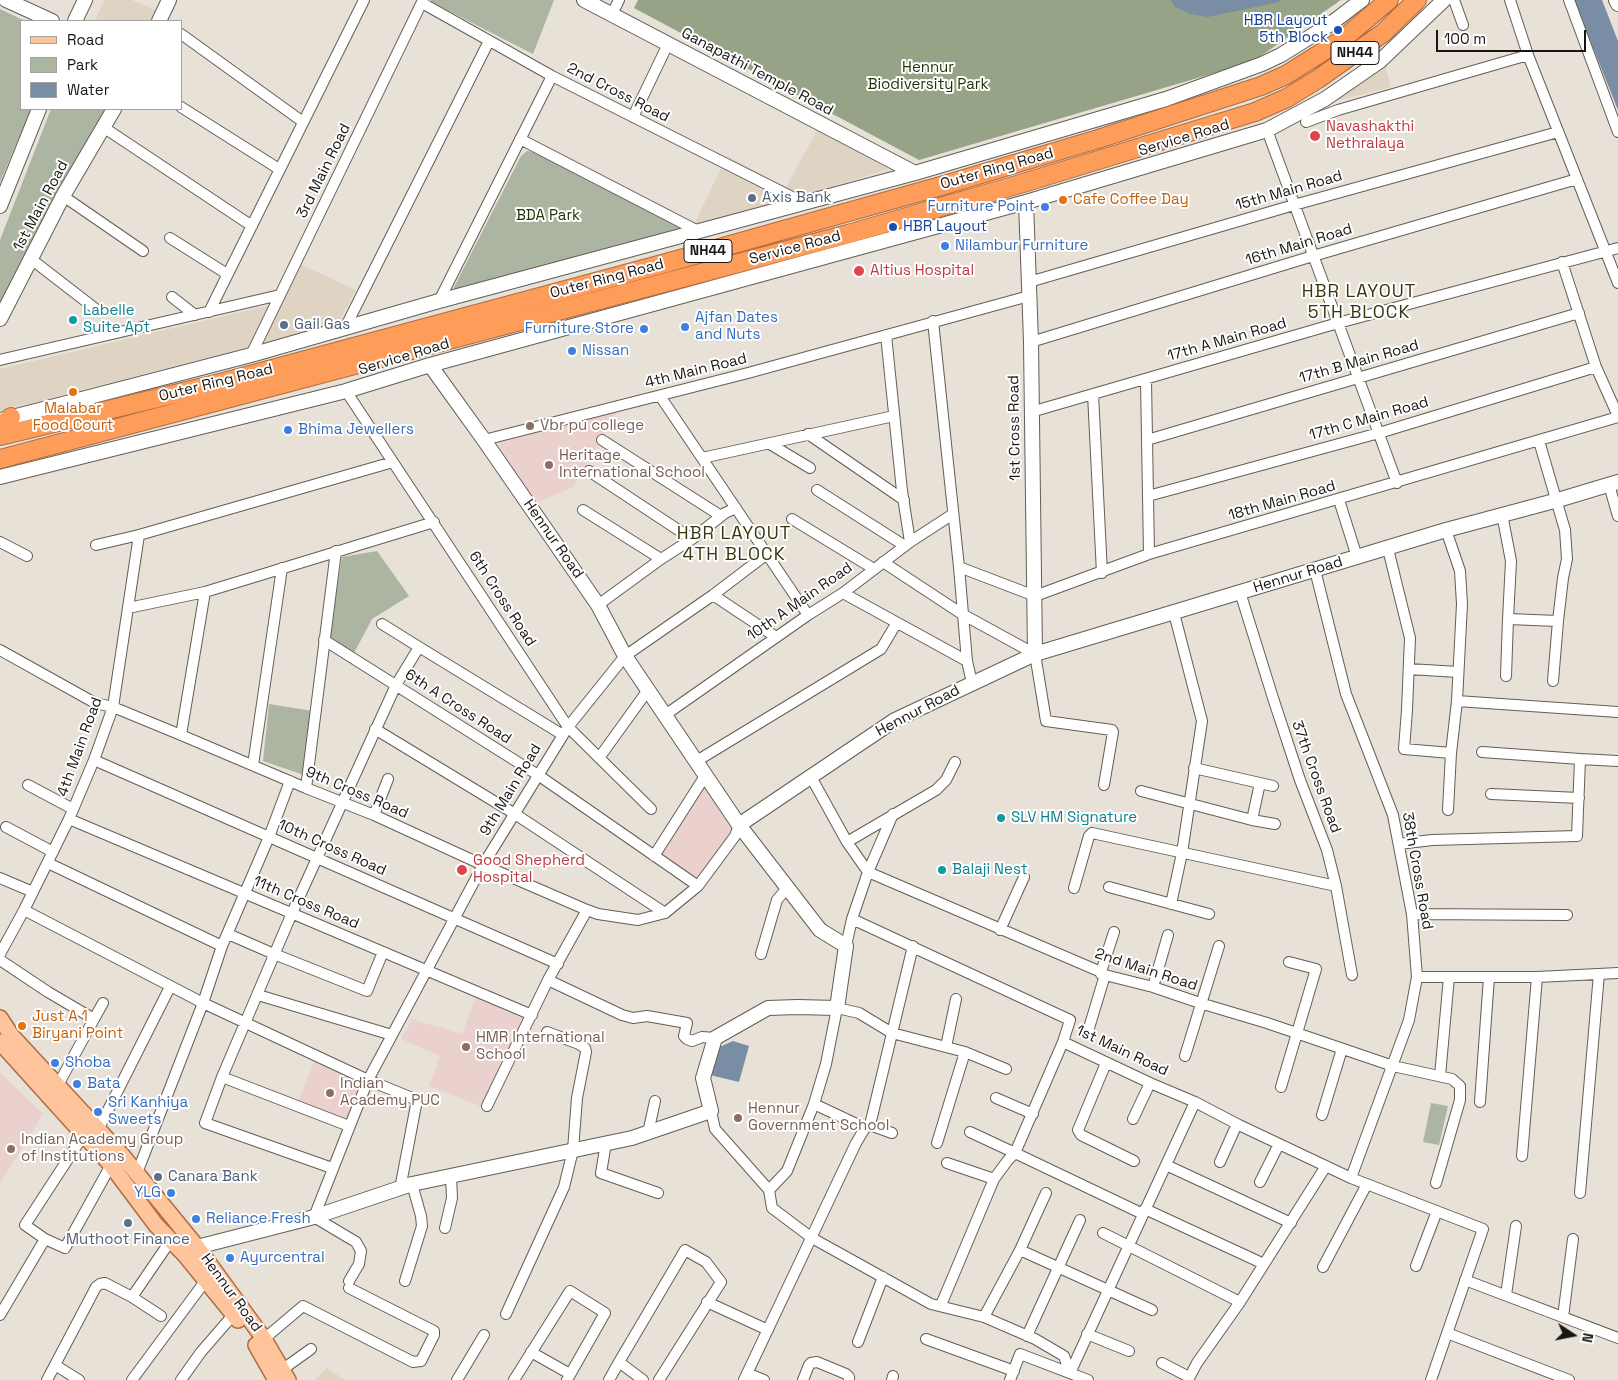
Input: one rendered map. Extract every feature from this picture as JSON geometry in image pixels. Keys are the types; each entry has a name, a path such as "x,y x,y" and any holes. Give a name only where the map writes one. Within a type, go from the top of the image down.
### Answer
{"highway":[{"name":"Outer Ring Road","path":"0,436 224,382 666,263 941,186 1098,139 1261,86 1286,75 1343,39 1390,0"},
{"name":"Outer Ring Road","path":"50,446 848,234 1255,112 1287,98 1318,79 1384,33 1417,0"},
{"name":"NH44","path":"0,460 50,446"},
{"path":"0,473 50,446"}],"main road":[{"name":"Hennur Road","path":"0,1018 10,1035 137,1173 168,1212 191,1251 264,1339 278,1377"},
{"path":"0,1042 111,1165 170,1240 191,1251 206,1280 234,1314 278,1377"}],"street":[{"path":"6,0 50,20"},
{"path":"75,20 85,0"},
{"path":"161,20 169,0"},
{"path":"209,312 364,0"},
{"name":"Ganapathi Temple Road","path":"584,0 916,173"},
{"path":"612,14 619,0"},
{"path":"4,421 251,355 439,301 916,173 1166,99 1262,64 1281,55 1362,0"},
{"name":"Service Road","path":"0,477 346,391 430,365 1026,202 1267,130 1326,99 1380,61 1444,0"},
{"path":"1454,0 1463,25"},
{"path":"1510,0 1528,54 1618,283"},
{"path":"1569,0 1618,132"},
{"path":"1616,0 1618,4"},
{"name":"2nd Cross Road","path":"423,2 552,76 804,203"},
{"name":"3rd Main Road","path":"251,355 423,2"},
{"path":"182,35 303,122"},
{"path":"345,328 489,41"},
{"path":"633,117 668,44"},
{"path":"1306,122 1338,110 1528,54"},
{"path":"439,301 552,76"},
{"path":"1326,99 1338,110"},
{"path":"182,108 279,169"},
{"path":"0,206 39,110"},
{"name":"1st Main Road","path":"0,320 63,196 113,110"},
{"path":"103,127 252,226"},
{"path":"1267,130 1398,483"},
{"name":"15th Main Road","path":"1029,289 1294,205 1558,132"},
{"path":"520,139 700,232"},
{"name":"16th Main Road","path":"1031,342 1313,256 1577,179"},
{"path":"63,196 143,251"},
{"name":"1st Cross Road","path":"1026,202 1031,342 1035,654"},
{"path":"170,238 227,274"},
{"name":"17th A Main Road","path":"1031,412 1338,323 1618,248"},
{"path":"31,259 96,310"},
{"path":"1562,262 1596,367 1618,417"},
{"name":"4th Main Road","path":"484,440 660,396 886,335 1029,289"},
{"path":"0,360 280,295"},
{"path":"172,296 195,315"},
{"name":"17th B Main Road","path":"1147,440 1579,313"},
{"path":"933,321 967,661 972,683"},
{"path":"886,335 908,544"},
{"name":"Hennur Road","path":"430,365 598,605 625,656 739,825 895,720 1035,654 1446,530 1614,484"},
{"name":"17th C Main Road","path":"1148,496 1379,433 1596,367"},
{"path":"1146,380 1150,554"},
{"name":"6th Cross Road","path":"346,391 434,522 566,731 598,758 651,809"},
{"path":"1093,394 1102,573"},
{"path":"660,396 808,615"},
{"path":"702,458 894,416"},
{"name":"18th Main Road","path":"1034,596 1102,573 1150,554 1398,483 1618,417"},
{"path":"808,434 904,500"},
{"path":"602,440 721,516"},
{"path":"1540,441 1565,530 1567,559 1558,621 1554,681"},
{"path":"770,444 810,468"},
{"path":"96,545 139,535 392,462"},
{"path":"589,471 692,539"},
{"path":"1614,484 1618,516"},
{"path":"817,490 908,544"},
{"path":"1339,500 1357,557"},
{"path":"598,605 692,539 721,516 736,508"},
{"path":"583,510 661,559"},
{"name":"10th A Main Road","path":"665,715 808,615 843,593 883,562 952,514"},
{"path":"1502,514 1511,561 1506,676"},
{"path":"792,519 874,569"},
{"path":"128,608 205,592 434,522"},
{"path":"1446,530 1460,571 1462,604 1458,700 1451,753 1448,810"},
{"name":"4th Main Road","path":"0,954 48,863 71,814 94,760 112,707 139,535"},
{"path":"0,542 27,556"},
{"path":"1388,549 1410,638 1404,749 1451,753"},
{"path":"306,788 336,551"},
{"name":"9th Main Road","path":"314,1217 368,1080 483,865 566,731 625,656 713,595 767,554"},
{"path":"883,562 962,614 1035,654 1046,721 1112,730 1104,785"},
{"path":"959,567 1034,596"},
{"path":"253,765 282,568"},
{"name":"38th Cross Road","path":"1315,570 1346,694 1393,815 1412,914 1417,977 1409,1020 1394,1066 1351,1178"},
{"path":"181,734 205,592"},
{"name":"37th Cross Road","path":"1240,592 1276,707 1327,850 1336,886 1352,975"},
{"path":"843,593 896,624 967,661"},
{"path":"713,595 776,637"},
{"path":"1171,904 1182,853 1202,721 1174,612"},
{"path":"1508,619 1558,621"},
{"path":"382,624 566,731"},
{"path":"695,762 881,648 896,624"},
{"name":"6th A Cross Road","path":"324,640 538,776 698,886"},
{"path":"332,1168 204,1123 274,954 342,802 396,684 419,647"},
{"name":"9th Cross Road","path":"0,650 95,703 112,707 181,734 374,815 587,910"},
{"path":"1409,670 1458,672"},
{"path":"598,758 648,690"},
{"path":"1458,700 1618,712"},
{"path":"375,729 515,814 665,913"},
{"path":"1482,752 1618,761"},
{"path":"1399,844 1432,840 1577,836 1580,759"},
{"name":"10th Cross Road","path":"94,760 558,964"},
{"path":"847,842 936,790 946,780 955,762"},
{"path":"1194,768 1273,786"},
{"path":"654,856 705,776"},
{"path":"811,777 847,842 868,872"},
{"path":"374,815 388,779"},
{"path":"137,1173 203,1004 222,946 246,893 290,781"},
{"path":"1252,820 1260,783"},
{"name":"11th Cross Road","path":"28,785 71,814 246,893 532,1015"},
{"path":"1140,791 1252,820 1275,824"},
{"path":"1491,794 1578,798"},
{"path":"769,1190 787,1171 814,1104 826,1064 852,919 868,872 893,814"},
{"path":"488,1106 548,980 587,910 598,914 638,920 665,913 698,886 735,836 739,825"},
{"path":"739,825 820,930 846,946"},
{"path":"6,827 53,852"},
{"path":"1074,888 1090,834 1336,886"},
{"path":"48,863 222,946"},
{"name":"2nd Main Road","path":"868,872 1103,974 1153,987 1394,1066 1452,1079 1460,1086 1460,1100 1436,1183"},
{"path":"0,878 33,892"},
{"path":"1000,930 1024,878"},
{"path":"1109,887 1209,914"},
{"path":"761,954 777,900 787,888"},
{"path":"24,910 203,1004 368,1080 417,1100 406,1187 422,1216 422,1226 405,1281"},
{"path":"1412,914 1567,915"},
{"name":"1st Main Road","path":"852,919 1070,1020 1063,1042 1195,1102 1351,1178 1482,1229 1465,1280"},
{"path":"1089,1028 1114,932"},
{"path":"228,934 367,991 383,952"},
{"path":"1153,987 1168,935"},
{"path":"764,1380 746,1376 856,1143 868,1126 913,946"},
{"path":"1185,1056 1219,946"},
{"path":"0,960 48,992 94,1019"},
{"path":"1281,1088 1316,969 1289,962"},
{"path":"1417,977 1618,973"},
{"path":"1580,1192 1599,974"},
{"path":"1440,1076 1449,976"},
{"path":"1522,1156 1538,976"},
{"path":"1480,1102 1489,977"},
{"path":"548,980 622,1015 633,1018 647,1016 687,1023 684,1036 692,1041 702,1037 715,1038 768,1008 837,1008 858,1013 892,1033 965,1052 1006,1069"},
{"path":"98,1130 170,987"},
{"path":"258,995 392,1035"},
{"path":"946,1047 956,999"},
{"path":"58,1085 103,1003"},
{"path":"506,1314 564,1187 573,1150 577,1098 586,1052 585,1048 579,1044 547,1032"},
{"path":"715,1038 703,1078 715,1129 769,1190 772,1208 812,1238 931,1304 984,1316 1064,1356 1070,1373"},
{"path":"941,1305 994,1179 1015,1153 1063,1042"},
{"path":"1322,1115 1342,1049"},
{"path":"937,1143 965,1052"},
{"path":"1106,1063 1079,1127 1079,1133 1134,1161"},
{"path":"222,1077 349,1126"},
{"path":"1133,1119 1150,1083"},
{"path":"996,1098 1033,1114"},
{"path":"648,1133 655,1101"},
{"path":"1070,1373 1195,1102"},
{"path":"814,1104 868,1126 892,1133"},
{"path":"191,1251 314,1217 406,1187 632,1138 711,1111"},
{"path":"1220,1162 1237,1124"},
{"path":"970,1132 1144,1212 1264,1264"},
{"path":"83,1136 25,1225 45,1239 65,1248 111,1165"},
{"path":"606,1143 601,1173 658,1193"},
{"path":"1260,1182 1279,1144"},
{"path":"947,1163 994,1179"},
{"path":"1166,1165 1291,1223"},
{"path":"1162,1363 1189,1378 1202,1355 1240,1302 1326,1166"},
{"path":"445,1228 452,1198 451,1176"},
{"path":"1323,1267 1367,1184"},
{"path":"984,1316 1020,1250 1046,1193"},
{"path":"1416,1266 1437,1211"},
{"path":"264,1339 303,1306 413,1362 421,1361 434,1335 434,1331 349,1285 359,1264 361,1251 356,1242 314,1217"},
{"path":"1027,1336 1080,1220"},
{"path":"1506,1296 1516,1226"},
{"path":"1103,1233 1240,1302"},
{"path":"0,1315 45,1239"},
{"path":"1563,1317 1573,1239"},
{"path":"132,1297 170,1240"},
{"path":"609,1380 685,1250 706,1262 721,1282 659,1380"},
{"path":"1020,1250 1152,1310"},
{"path":"858,1342 883,1277"},
{"path":"132,1380 206,1280"},
{"path":"1431,1380 1465,1280 1618,1338"},
{"path":"47,1380 96,1287 105,1283 132,1297 161,1316"},
{"path":"514,1380 531,1352 570,1291 605,1313 568,1377 531,1352"},
{"path":"707,1302 768,1330"},
{"path":"181,1380 201,1352 234,1314"},
{"path":"1447,1333 1568,1380"},
{"path":"1087,1334 1129,1351"},
{"path":"457,1380 484,1335"},
{"path":"926,1339 1012,1375 1020,1354 1088,1380"},
{"path":"278,1377 311,1349"},
{"path":"619,1362 643,1380"},
{"path":"803,1380 809,1365 816,1362 846,1374 850,1377 849,1380"},
{"path":"55,1365 79,1380"}],"shaded area":[{"path":"104,0 132,0 158,11 154,20 95,20"},
{"path":"1384,62 1391,87 1336,101"},
{"path":"817,131 889,169 702,227 694,224 727,156 786,187"},
{"path":"300,264 356,290 338,324 0,411 0,369 279,303"},
{"name":"Heritage International School","path":"617,412 573,487 534,504 498,443"},
{"path":"703,784 734,827 700,880 658,854"},
{"name":"HMR International School","path":"477,994 527,1015 485,1108 429,1086 440,1056 401,1039 412,1019 462,1034"},
{"name":"Indian Academy PUC","path":"314,1062 362,1083 346,1122 297,1104"},
{"name":"Indian Academy Group of Institutions","path":"0,1072 43,1114 0,1184"},
{"path":"327,1368 345,1380 315,1380"}],"green space":[{"path":"431,0 554,0 533,54 431,2"},
{"name":"Hennur Biodiversity Park","path":"638,0 1341,0 1252,62 919,160 634,8"},
{"path":"0,9 23,20 20,20 20,110 31,110 0,182"},
{"path":"51,110 106,110 0,309 0,240"},
{"name":"BDA Park","path":"527,151 537,153 689,230 454,292 454,287 521,156"},
{"path":"377,551 409,596 372,619 354,653 329,639 342,557"},
{"path":"269,704 313,711 304,775 263,761"},
{"path":"1431,1103 1448,1106 1439,1145 1423,1142"}],"water":[{"path":"1171,0 1281,0 1208,17 1190,14 1174,6"},
{"path":"1574,0 1602,0 1618,41 1618,110"},
{"path":"733,1041 749,1046 739,1082 710,1075 717,1048"}],"place":[{"name":"HBR Layout 5th Block","path":"1338,30"},
{"name":"Navashakthi Nethralaya","path":"1315,136"},
{"name":"Axis Bank","path":"752,198"},
{"name":"Cafe Coffee Day","path":"1063,200"},
{"name":"Furniture Point","path":"1045,207"},
{"name":"HBR Layout","path":"893,227"},
{"name":"Nilambur Furniture","path":"945,246"},
{"name":"Altius Hospital","path":"859,271"},
{"name":"Labelle Suite Apt","path":"73,320"},
{"name":"Gail Gas","path":"284,325"},
{"name":"Ajfan Dates and Nuts","path":"685,327"},
{"name":"Furniture Store","path":"644,329"},
{"name":"Nissan","path":"572,351"},
{"name":"Malabar Food Court","path":"73,392"},
{"name":"Vbr pu college","path":"530,426"},
{"name":"Bhima Jewellers","path":"288,430"},
{"name":"Heritage International School","path":"549,465"},
{"name":"SLV HM Signature","path":"1001,818"},
{"name":"Good Shepherd Hospital","path":"462,870"},
{"name":"Balaji Nest","path":"942,870"},
{"name":"Just A 1 Biryani Point","path":"22,1026"},
{"name":"HMR International School","path":"466,1047"},
{"name":"Shoba","path":"55,1063"},
{"name":"Bata","path":"77,1084"},
{"name":"Indian Academy PUC","path":"330,1093"},
{"name":"Sri Kanhiya Sweets","path":"98,1112"},
{"name":"Hennur Government School","path":"738,1118"},
{"name":"Indian Academy Group of Institutions","path":"11,1149"},
{"name":"Canara Bank","path":"158,1177"},
{"name":"YLG","path":"171,1193"},
{"name":"Reliance Fresh","path":"196,1219"},
{"name":"Muthoot Finance","path":"128,1223"},
{"name":"Ayurcentral","path":"230,1258"}],"district":[{"name":"HBR LAYOUT 5TH BLOCK","path":"1359,302"},
{"name":"HBR LAYOUT 4TH BLOCK","path":"734,544"}]}
